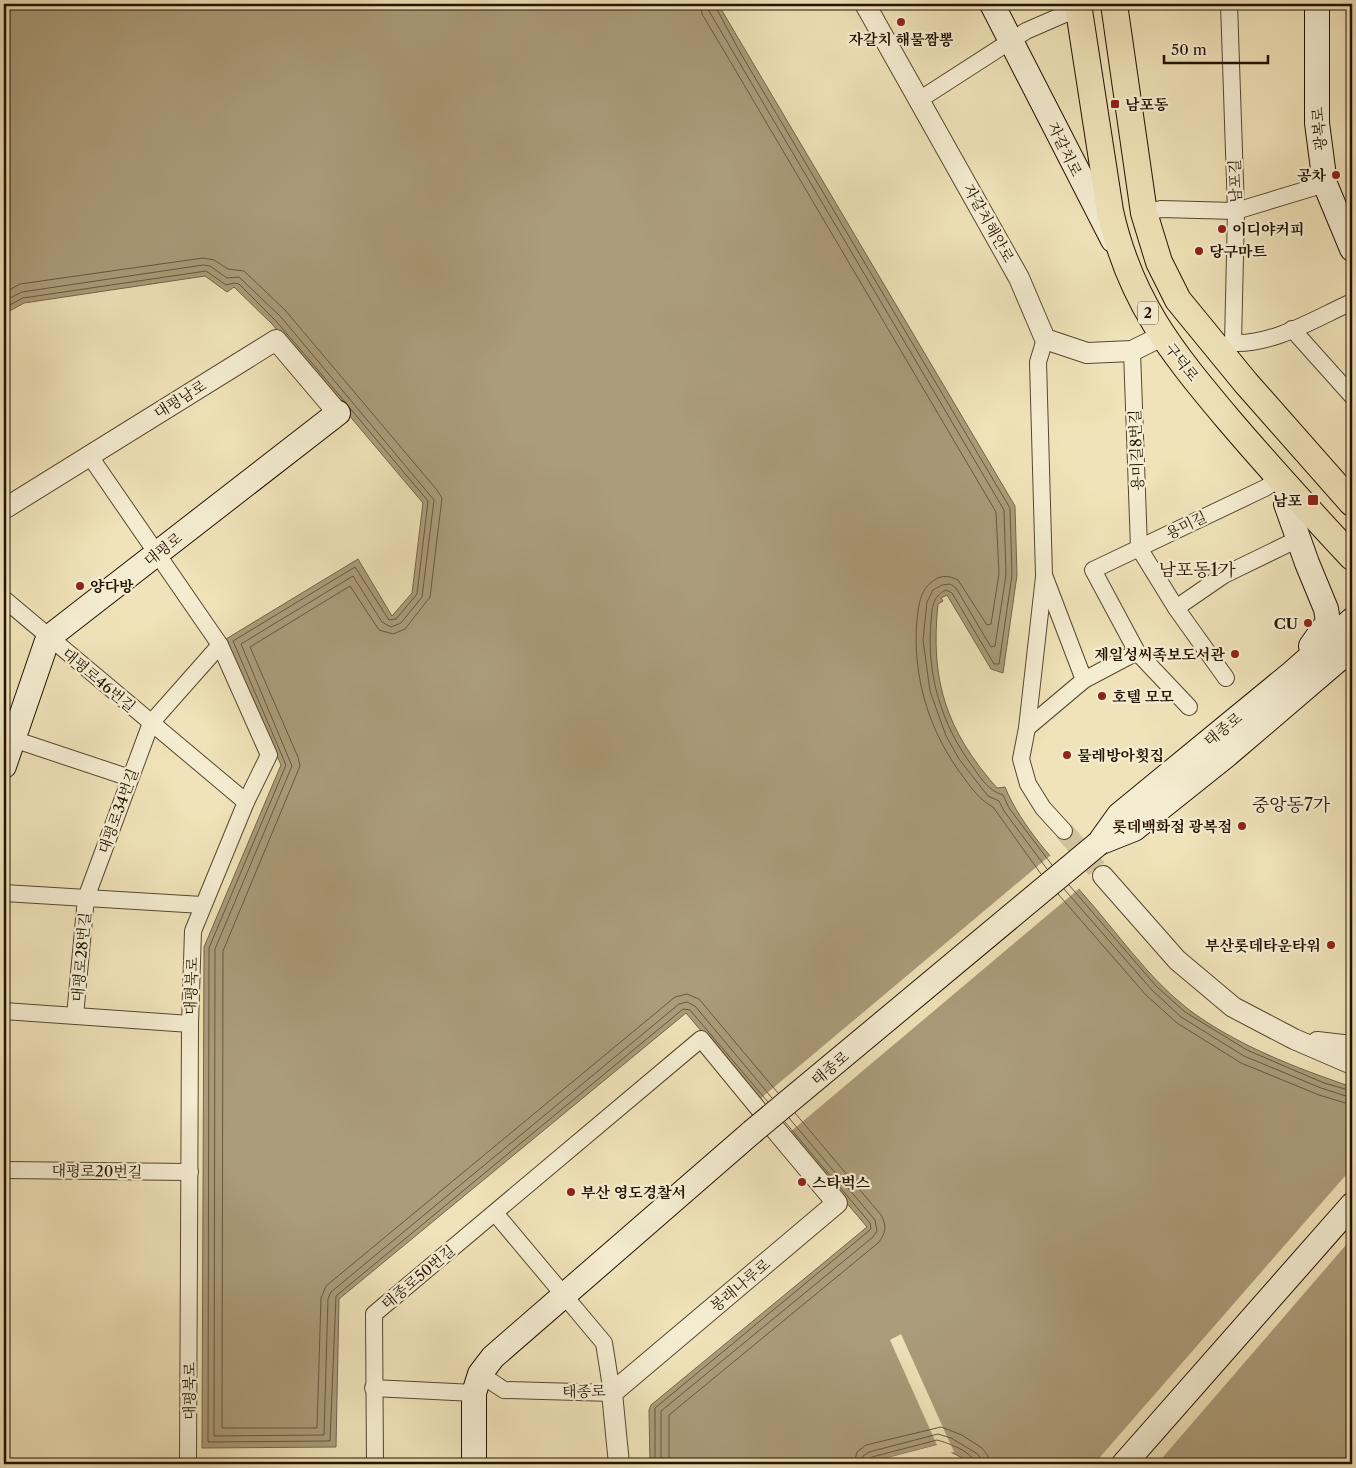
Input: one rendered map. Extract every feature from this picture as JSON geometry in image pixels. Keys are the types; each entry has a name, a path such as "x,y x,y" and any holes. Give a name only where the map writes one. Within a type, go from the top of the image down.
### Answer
{"main road":[{"name":"자갈치로","path":"992,4 1092,203 1122,254"},
{"name":"2","path":"1114,4 1144,214 1152,243 1167,281 1186,311 1227,348 1348,489"},
{"name":"광복로","path":"1317,4 1317,123 1325,184 1352,249"},
{"name":"구덕로","path":"1078,8 1110,211 1122,254 1137,292 1162,336 1180,362 1279,479 1352,557"},
{"name":"대평로","path":"48,638 338,413"},
{"path":"1279,479 1298,540 1326,609 1328,622 1292,672"},
{"name":"태종로","path":"477,1383 493,1357 759,1124 1099,843 1119,815 1352,620"},
{"path":"4,766 8,738 48,638"},
{"name":"태종로","path":"1099,843 1134,829 1228,754 1352,648"},
{"path":"1317,678 1352,664"},
{"path":"1124,1464 1352,1205"},
{"path":"474,1464 477,1383"}],"street":[{"name":"자갈치해안로","path":"865,4 1019,278 1045,339"},
{"name":"남포길","path":"1227,348 1236,211 1229,4"},
{"path":"919,100 1012,42 1026,31 1078,8"},
{"path":"1144,214 1161,209 1236,211 1325,184"},
{"path":"1227,348 1251,344 1292,329 1352,302"},
{"path":"1292,329 1352,396"},
{"path":"1064,832 1043,808 1028,784 1021,759 1027,728 1044,575 1038,362 1045,339 1087,353 1132,351 1162,336"},
{"name":"대평남로","path":"4,509 276,340 338,413"},
{"name":"용미길8번길","path":"1132,351 1139,548"},
{"name":"대평북로","path":"89,455 220,645 269,755 246,802 202,905 193,931 190,1024 188,1464"},
{"name":"용미길","path":"1137,652 1093,570 1265,488 1279,479"},
{"path":"1176,608 1224,575 1298,540"},
{"path":"1139,548 1176,608 1226,678"},
{"path":"1044,575 1084,680"},
{"name":"대평로46번길","path":"4,599 48,638 246,802"},
{"name":"대평로46번길","path":"150,723 220,645"},
{"path":"1027,728 1084,680 1137,652 1189,707"},
{"name":"대평로34번길","path":"86,898 150,723"},
{"path":"8,738 130,778"},
{"path":"1102,876 1177,960 1233,1008 1294,1040 1352,1064"},
{"path":"4,894 202,905"},
{"name":"대평로28번길","path":"75,1016 86,898"},
{"name":"대평로28번길","path":"4,1011 190,1024"},
{"name":"태종로50번길","path":"374,1464 374,1314 701,1039 759,1124"},
{"path":"1294,1040 1352,1046"},
{"name":"봉래나루로","path":"612,1393 837,1202 759,1124"},
{"name":"대평로20번길","path":"4,1170 190,1172"},
{"path":"495,1213 564,1296"},
{"name":"태종로","path":"477,1383 504,1390 612,1393 604,1342 564,1296"},
{"path":"373,1388 477,1383"},
{"path":"612,1393 618,1464"}],"water":[{"path":"4,4 718,4 1015,506 1017,575 1003,673 991,669 947,595 941,598 943,601 938,604 936,632 940,681 945,703 965,746 979,767 997,788 1005,787 1020,816 1050,856 1146,969 1173,996 1188,1009 1226,1034 1288,1063 1352,1087 1352,1464 974,1464 937,1445 864,1464 650,1464 649,1410 651,1405 867,1227 686,1013 339,1299 336,1447 202,1448 204,947 281,765 226,639 358,559 392,616 412,593 423,503 272,324 234,287 227,292 205,276 24,303 4,314"}],"pier":[{"path":"1052,854 1081,887 789,1133 760,1099"},
{"path":"1352,1168 1352,1238 1157,1464 1094,1464"},
{"path":"901,1334 954,1452 950,1453 937,1448 874,1464 864,1464 937,1445 890,1340"}],"tunnel":[{"path":"1064,831 1103,876"}],"place":[{"name":"자갈치 해물짬뽕","path":"901,22"},
{"name":"남포동","path":"1115,104"},
{"name":"공차","path":"1336,175"},
{"name":"이디야커피","path":"1222,229"},
{"name":"당구마트","path":"1199,251"},
{"name":"남포","path":"1313,500"},
{"name":"양다방","path":"80,586"},
{"name":"CU","path":"1308,623"},
{"name":"제일성씨족보도서관","path":"1235,654"},
{"name":"호텔 모모","path":"1102,696"},
{"name":"물레방아횟집","path":"1067,755"},
{"name":"롯데백화점 광복점","path":"1242,826"},
{"name":"부산롯데타운타워","path":"1331,945"},
{"name":"스타벅스","path":"802,1182"},
{"name":"부산 영도경찰서","path":"571,1192"}],"district":[{"name":"남포동1가","path":"1197,570"},
{"name":"중앙동7가","path":"1291,805"}]}
